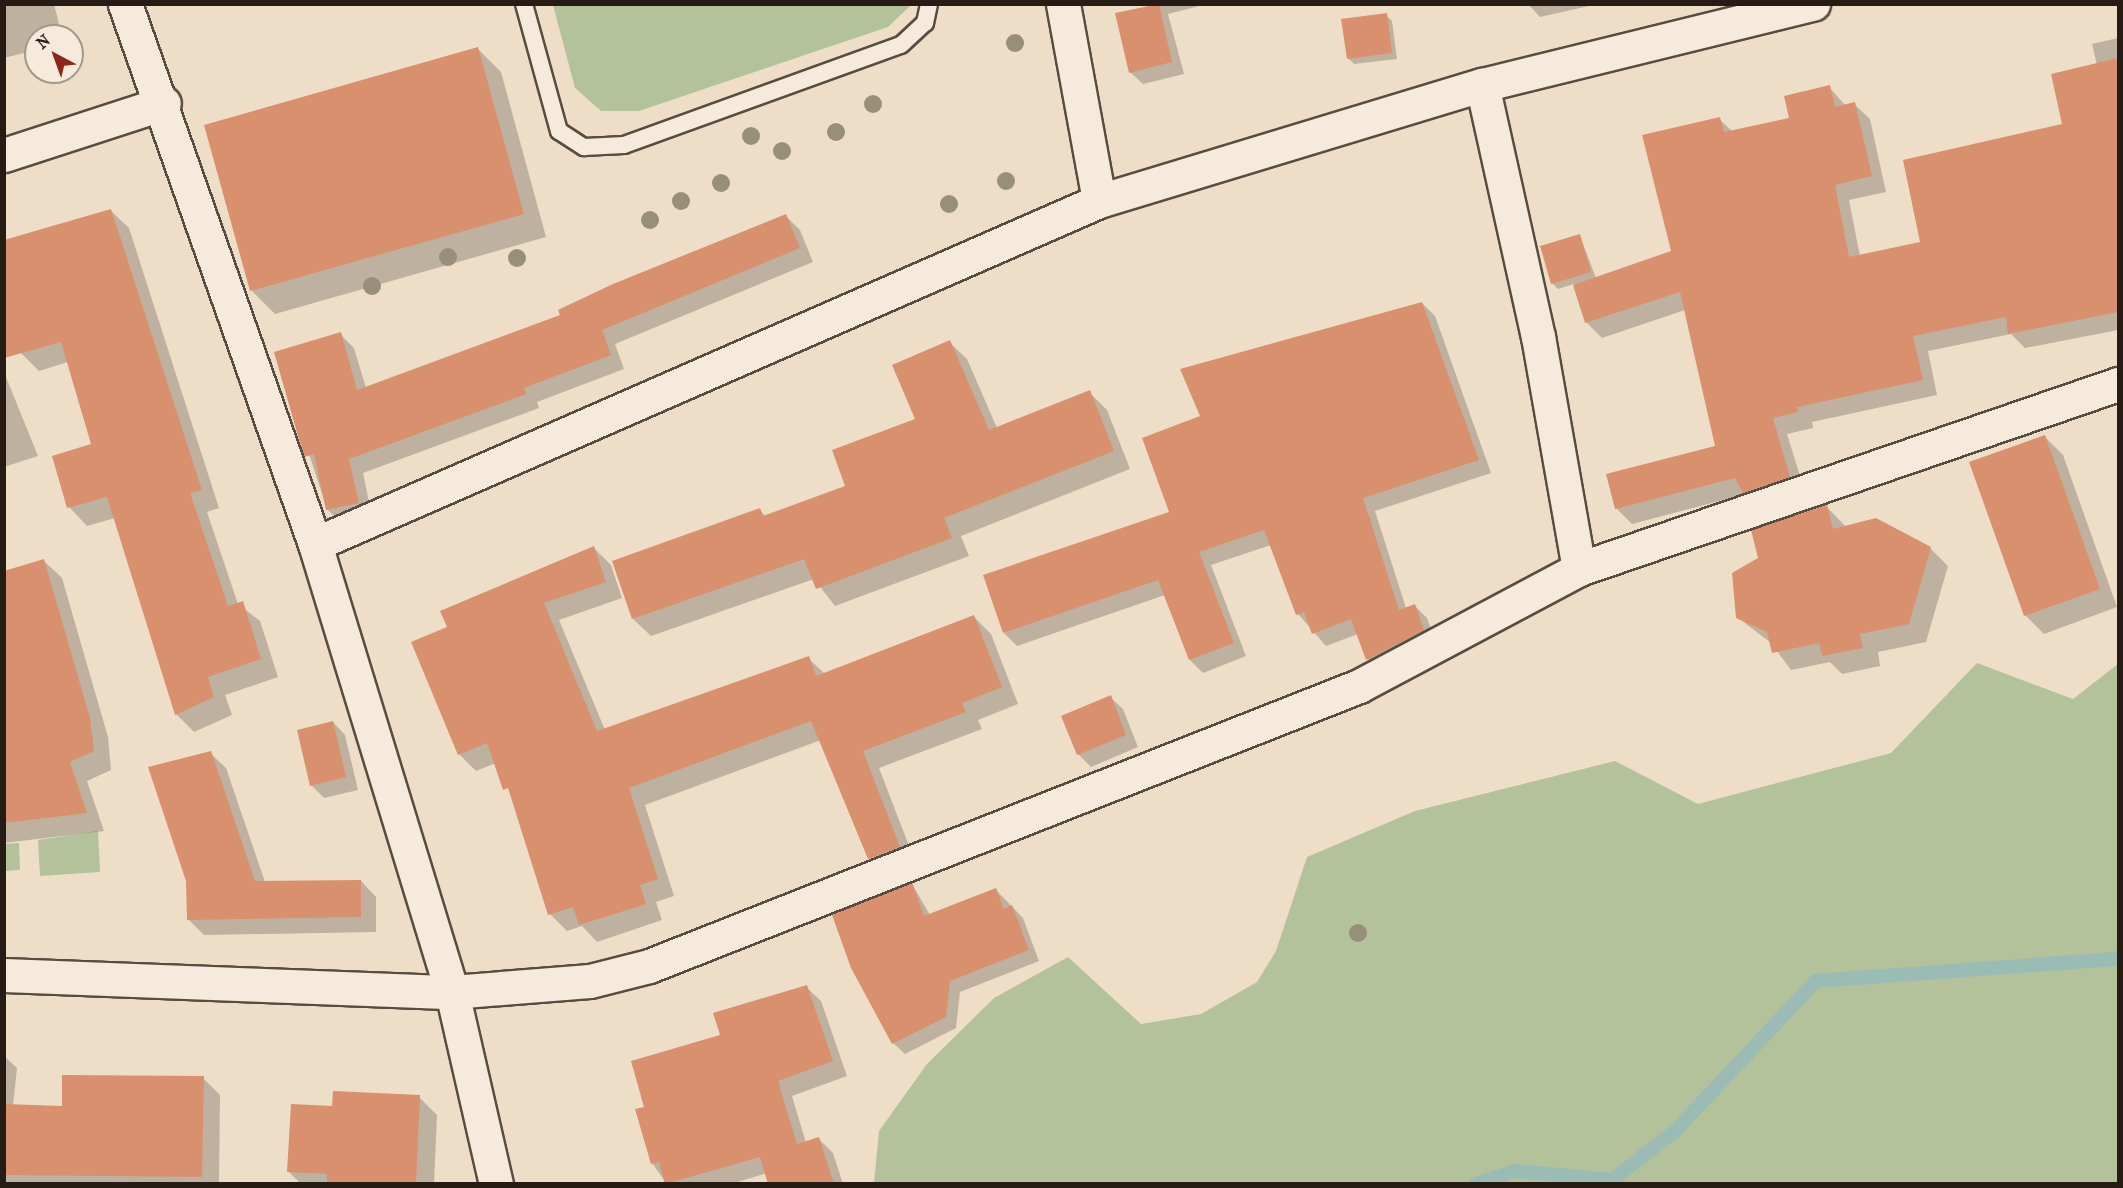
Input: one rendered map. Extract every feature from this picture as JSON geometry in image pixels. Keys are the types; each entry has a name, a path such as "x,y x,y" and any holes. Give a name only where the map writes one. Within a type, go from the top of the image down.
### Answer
{"street":[{"path":"125,4 164,103 315,544 452,992 496,1184"},
{"path":"1063,4 1099,201"},
{"path":"315,544 1099,201 1482,85 1813,4"},
{"path":"1482,85 1538,337 1579,569"},
{"path":"4,155 164,103"},
{"path":"4,975 452,992 590,981 649,966 1359,686 1579,569 2118,384"}],"lane":[{"path":"524,4 559,131 585,147 624,146 901,45 925,22 929,4"}],"green space":[{"path":"553,4 911,5 888,27 639,111 601,111 575,88"},
{"path":"1977,663 2073,699 2118,664 2118,1183 874,1183 879,1131 927,1064 994,998 1068,957 1141,1024 1201,1014 1257,982 1276,951 1307,857 1415,811 1615,761 1698,804 1891,753"},
{"path":"98,831 100,872 40,876 38,840"},
{"path":"19,843 20,870 5,871 5,844"}],"building":[{"path":"1159,4 1172,62 1129,73 1115,13"},
{"path":"1387,13 1392,53 1347,59 1341,19"},
{"path":"478,47 524,214 250,291 204,125"},
{"path":"2118,58 2118,312 2008,334 2006,317 1913,336 1923,380 1797,407 1798,412 1773,418 1790,477 1743,493 1735,478 1615,509 1606,474 1715,446 1680,292 1585,323 1573,285 1671,251 1642,135 1720,117 1724,132 1789,118 1784,96 1830,85 1835,107 1855,102 1872,176 1835,185 1849,257 1920,242 1903,160 2062,124 2051,74"},
{"path":"111,209 202,490 190,493 228,606 243,601 261,659 208,677 214,697 175,715 107,497 67,508 52,456 91,444 61,342 4,358 4,240"},
{"path":"786,214 800,248 602,330 611,355 524,388 526,394 349,459 359,503 326,510 314,454 304,457 274,352 341,332 357,390 560,315 558,310 613,284"},
{"path":"1580,234 1591,272 1551,284 1540,246"},
{"path":"1422,302 1479,460 1363,498 1399,610 1415,604 1424,630 1366,660 1351,619 1312,634 1304,612 1296,615 1264,530 1199,552 1234,643 1189,660 1158,580 1003,633 983,575 1169,512 1142,438 1200,416 1180,369"},
{"path":"950,340 989,430 1090,390 1114,451 944,518 952,538 816,589 804,559 632,619 612,561 760,508 763,516 845,486 832,450 915,419 892,365"},
{"path":"2045,435 2100,589 2024,616 1969,462"},
{"path":"1827,505 1833,529 1876,518 1931,547 1909,624 1860,634 1863,648 1822,656 1819,643 1772,653 1767,632 1736,618 1732,573 1758,558 1751,530"},
{"path":"594,546 606,582 544,603 597,731 809,656 816,676 974,615 1002,687 962,703 966,712 863,751 900,847 868,859 811,721 629,788 658,879 640,885 646,904 579,925 573,907 548,915 508,788 503,790 487,743 458,755 411,642 447,627 440,611"},
{"path":"44,559 90,718 94,751 70,762 87,813 4,823 4,571"},
{"path":"1111,695 1126,735 1077,755 1061,716"},
{"path":"333,721 346,777 310,786 297,730"},
{"path":"211,751 255,881 361,880 361,917 187,920 186,881 148,767"},
{"path":"912,882 924,916 996,888 1004,909 1012,905 1029,950 950,981 946,1017 892,1044 851,968 832,915"},
{"path":"807,985 833,1061 778,1081 797,1144 819,1137 834,1184 768,1184 760,1157 665,1184 659,1162 651,1164 635,1109 644,1107 631,1061 720,1035 713,1013"},
{"path":"62,1075 204,1076 202,1177 4,1175 4,1104 62,1106"},
{"path":"333,1091 420,1095 416,1184 327,1184 327,1174 287,1172 291,1104 332,1106"}],"waterway":[{"path":"1476,1184 1515,1171 1612,1180 1675,1131 1816,981 2118,959"}]}
